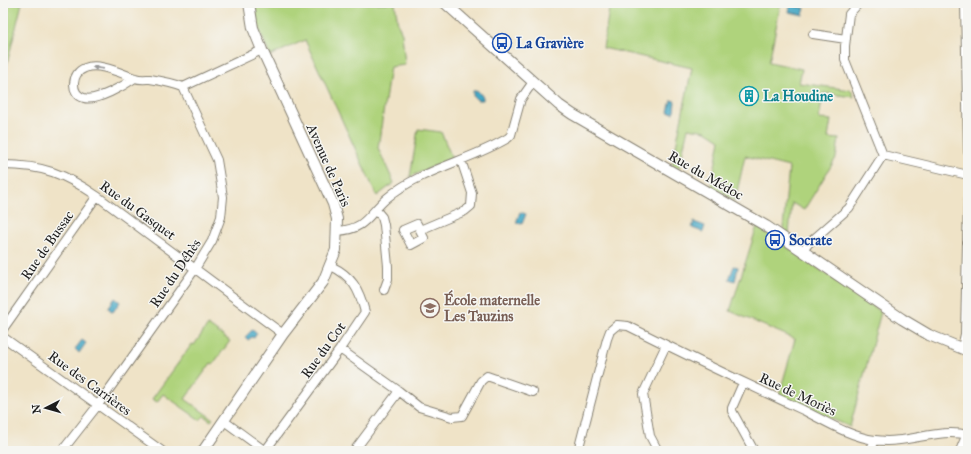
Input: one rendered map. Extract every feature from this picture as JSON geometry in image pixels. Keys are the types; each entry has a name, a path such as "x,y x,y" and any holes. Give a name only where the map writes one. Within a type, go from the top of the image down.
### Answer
{"street":[{"name":"Avenue de Paris","path":"204,451 283,334 323,282 331,266 336,250 338,219 333,204 262,50 253,28 249,3"},
{"name":"Rue du Médoc","path":"445,3 533,82 572,114 760,222 902,319 929,335 965,350"},
{"path":"859,3 849,14 845,60 883,155"},
{"path":"965,3 967,32 968,152"},
{"path":"813,34 846,39"},
{"path":"135,78 93,99 84,98 77,94 74,86 74,79 78,72 90,67 128,74 135,78 172,83 184,87 262,50"},
{"path":"338,230 364,223 387,198 409,183 502,142 511,135 521,99 533,82"},
{"name":"Rue du Déhès","path":"62,451 98,405 196,269 212,241 221,217 223,197 217,160 184,87"},
{"path":"883,155 968,175"},
{"path":"803,251 808,244 849,208 883,155"},
{"path":"420,230 465,211 470,206 472,192 461,160"},
{"name":"Rue du Gasquet","path":"3,165 20,165 44,169 72,179 98,196 283,334"},
{"name":"Rue de Bussac","path":"3,329 98,196"},
{"path":"965,350 968,197"},
{"path":"376,210 382,217 384,225 388,266 388,279 384,290"},
{"name":"Rue du Cot","path":"265,451 340,349 365,312 356,288 348,276 331,266"},
{"name":"Rue de Moriès","path":"578,451 606,339 614,327 622,324 852,433 875,440 915,439 955,431 968,435"},
{"name":"Rue des Carrières","path":"3,336 162,451"},
{"path":"658,451 650,436 643,394 666,345"},
{"path":"340,349 419,407 456,418 462,416 465,412 481,381 487,376 533,392"},
{"path":"744,383 732,408 732,412 754,451"},
{"path":"354,451 399,391"},
{"path":"224,421 265,451"},
{"path":"961,451 968,435"},
{"path":"870,451 875,440"}],"green space":[{"path":"3,3 22,3 3,80"},
{"path":"255,3 395,3 398,25 402,33 405,65 390,67 378,148 394,183 377,196 305,40 270,56 257,24"},
{"path":"610,3 781,3 769,62 802,69 799,83 851,90 854,97 823,93 819,119 831,120 828,138 839,139 836,158 804,210 792,203 789,234 783,228 789,167 745,156 735,201 711,187 720,140 706,131 688,128 679,168 672,165 692,68 603,48"},
{"path":"418,129 441,132 452,158 410,177"},
{"path":"757,226 881,312 850,427 779,395 795,339 730,311"},
{"path":"208,325 230,341 213,364 211,363 185,399 213,419 211,421 204,416 200,420 163,394 157,402 152,399 192,344 194,345"}],"water":[{"path":"790,5 805,8 803,15 789,12"},
{"path":"477,90 483,97 483,100 477,100 473,96 473,91"},
{"path":"671,100 675,101 674,113 668,112"},
{"path":"520,212 526,214 522,224 516,223"},
{"path":"694,222 705,226 703,232 692,228"},
{"path":"734,266 738,267 735,281 729,279"},
{"path":"115,298 120,302 113,312 108,308"},
{"path":"252,330 257,333 254,338 252,337 248,340 245,337"},
{"path":"82,340 86,343 79,353 75,349"}],"place":[{"name":"La Gravière","path":"502,43"},
{"name":"La Houdine","path":"749,96"},
{"name":"Socrate","path":"775,240"},
{"name":"École maternelle Les Tauzins","path":"430,308"}]}
